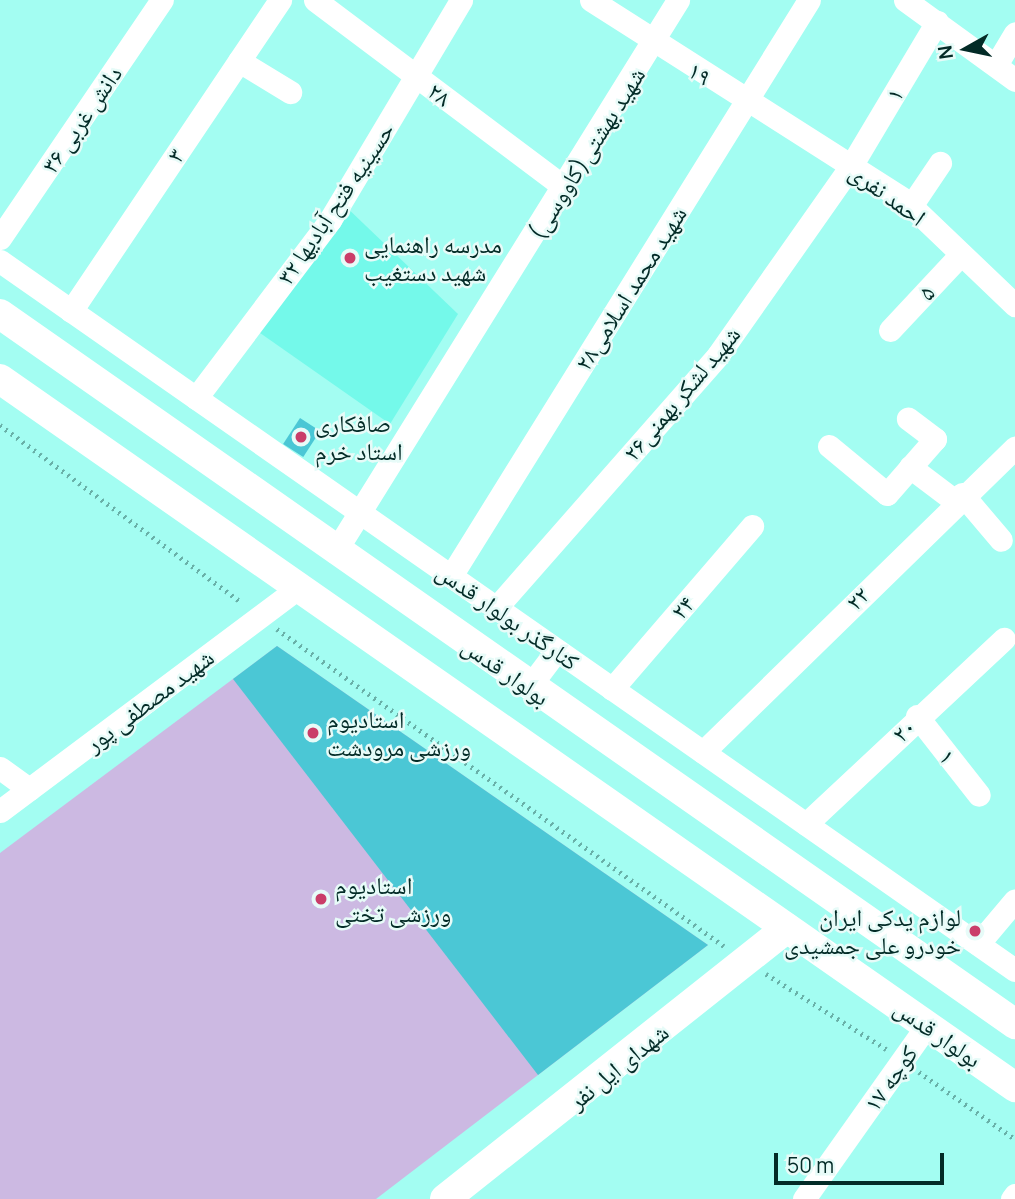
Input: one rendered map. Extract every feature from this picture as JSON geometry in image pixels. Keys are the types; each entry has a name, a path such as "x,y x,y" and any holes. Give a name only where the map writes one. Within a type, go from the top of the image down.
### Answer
{"main road":[{"name":"بولوار قدس","path":"0,314 335,552 1015,1024"},
{"name":"بولوار قدس","path":"0,379 1015,1087"},
{"name":"شهدای ایل نفر","path":"445,1199 787,928"}],"street":[{"name":"دانش غربی ۳۶","path":"0,238 162,0"},
{"name":"۳","path":"71,311 280,0"},
{"name":"۲۸","path":"315,0 565,188"},
{"name":"حسینیه فتح آبادیها ۳۲","path":"196,398 330,220 418,77 461,0"},
{"name":"۱۹","path":"591,0 653,45 746,101"},
{"name":"شهید بهشتی(کاووسی)","path":"335,552 363,515 653,45 678,0"},
{"name":"شهید محمد اسلامی۲۸","path":"451,576 809,0"},
{"path":"905,0 1015,80"},
{"name":"۱","path":"851,166 937,22"},
{"path":"996,65 1015,33"},
{"path":"239,61 289,92"},
{"name":"احمد نفری","path":"746,101 911,206 1015,305"},
{"path":"911,206 940,163"},
{"name":"شهید لشکر بهمنی۲۶","path":"496,608 718,355 851,166"},
{"name":"۵","path":"890,330 961,254"},
{"name":"کنارگذر بولوار قدس","path":"0,261 1015,970"},
{"path":"829,446 887,494 935,439 908,419"},
{"name":"۲۲","path":"703,752 959,498 1015,448"},
{"path":"911,467 959,498 1001,540"},
{"name":"۲۴","path":"612,689 752,526"},
{"name":"شهید مصطفی پور","path":"0,811 298,588"},
{"name":"۲۰","path":"806,824 917,716 1004,639"},
{"path":"529,687 557,650"},
{"name":"۱","path":"917,716 979,795"},
{"path":"0,768 29,789"},
{"path":"978,944 1015,900"},
{"name":"کوچه ۱۷","path":"804,1199 927,1026"},
{"path":"1012,1199 1015,1195"}],"path":[{"path":"0,425 259,617 746,962 903,1060 1015,1139"}],"shaded area":[{"name":"مدرسه راهنمایی شهید دستغیب","path":"341,202 458,314 390,424 250,326"},
{"name":"استادیوم ورزشی تختی","path":"277,646 708,945 376,1199 0,1199 0,853"}],"building":[{"name":"صافکاری استاد خرم","path":"300,418 320,431 303,457 283,444"},
{"path":"277,646 708,945 538,1075 233,679"}],"place":[{"name":"مدرسه راهنمایی شهید دستغیب","path":"350,258"},
{"name":"صافکاری استاد خرم","path":"301,437"},
{"name":"استادیوم ورزشی مرودشت","path":"313,733"},
{"name":"استادیوم ورزشی تختی","path":"321,899"},
{"name":"لوازم یدکی ایران خودرو علی جمشیدی","path":"975,931"}]}
